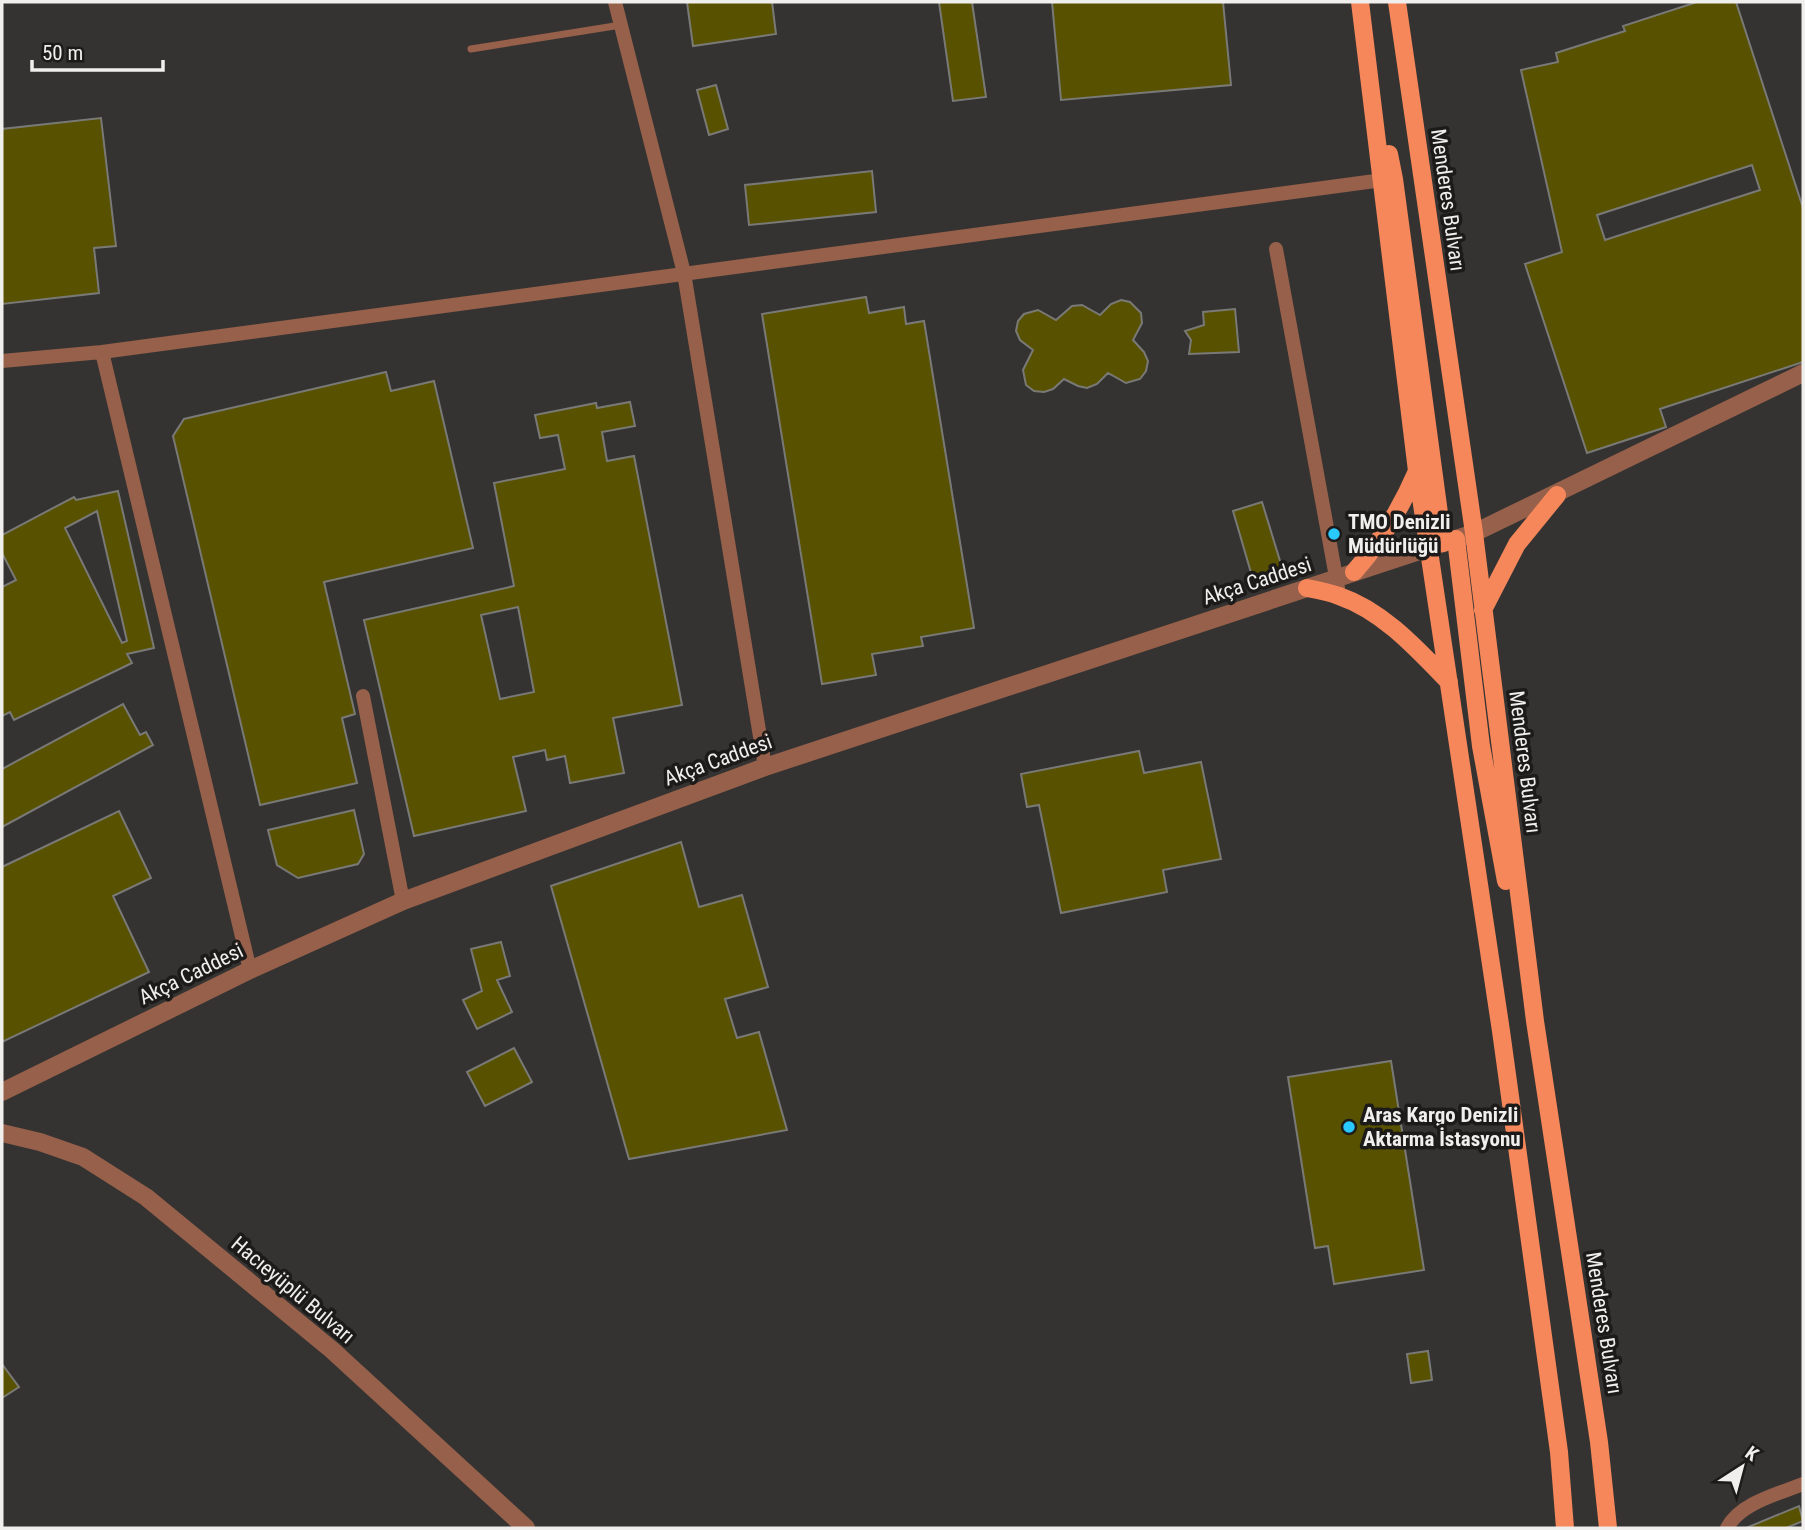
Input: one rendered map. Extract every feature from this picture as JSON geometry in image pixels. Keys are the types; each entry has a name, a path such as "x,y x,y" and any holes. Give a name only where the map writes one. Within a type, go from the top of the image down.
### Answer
{"main road":[{"path":"1360,2 1442,543 1535,1021"},
{"name":"Menderes Bulvarı","path":"1397,2 1474,533 1535,1021 1599,1442 1608,1528"},
{"path":"1388,179 1417,471 1442,543 1449,682 1502,1031 1557,1438 1565,1528"},
{"path":"1354,572 1378,542 1417,471"},
{"path":"1483,610 1517,544 1557,495"},
{"path":"1307,588 1340,596 1375,614 1408,641 1449,682"}],"street":[{"path":"615,2 684,273 765,767"},
{"path":"2,361 102,352 1388,179"},
{"path":"1276,249 1340,596"},
{"path":"102,352 250,970"},
{"name":"Akça Caddesi","path":"2,1092 250,970 403,901 765,767 1474,533 1557,495 1659,442 1803,373"},
{"path":"363,696 403,901"},
{"name":"Hacıeyüplü Bulvarı","path":"2,1133 40,1142 83,1157 146,1197 332,1350 526,1528"},
{"path":"1727,1528 1733,1517 1750,1506 1803,1484"}],"lane":[{"path":"471,49 621,25"}],"building":[{"path":"687,2 772,2 776,34 693,46"},
{"path":"939,2 972,2 986,97 953,101"},
{"path":"1052,2 1223,2 1231,85 1061,100"},
{"path":"1697,2 1736,2 1803,208 1803,362 1660,409 1666,427 1587,453 1525,264 1562,252 1521,70 1558,62 1556,53 1625,31 1623,26","holes":["1752,165 1760,190 1605,240 1597,215"]},
{"path":"716,85 728,129 709,135 697,90"},
{"path":"101,118 116,246 94,248 99,293 2,304 2,129"},
{"path":"872,171 876,212 749,225 745,185"},
{"path":"866,297 869,313 904,307 906,324 924,321 974,628 921,637 923,646 872,654 876,675 822,684 762,314"},
{"path":"1121,300 1130,302 1141,313 1142,323 1133,340 1148,361 1146,371 1140,379 1126,383 1108,373 1097,384 1087,388 1064,379 1053,389 1044,392 1034,391 1026,385 1023,370 1033,350 1020,340 1016,331 1018,321 1024,314 1038,310 1056,320 1072,306 1082,305 1100,315 1111,304"},
{"path":"1235,309 1239,352 1189,354 1191,340 1185,331 1204,325 1203,312"},
{"path":"386,372 391,391 434,381 473,548 324,582 355,714 342,718 357,783 260,805 173,436 184,419"},
{"path":"630,402 635,426 602,432 607,461 634,456 682,705 613,718 624,773 570,783 565,756 547,760 545,750 513,757 526,811 414,836 364,620 514,586 494,483 565,469 558,435 540,438 535,415 596,403 597,408","holes":["518,607 534,692 500,699 481,615"]},
{"path":"118,491 154,648 127,654 132,663 14,720 10,712 2,716 2,587 16,580 2,553 2,535 74,497 76,500","holes":["97,511 127,641 122,643 65,528"]},
{"path":"1262,502 1284,574 1254,583 1233,511"},
{"path":"123,704 140,735 146,732 153,745 2,827 2,769"},
{"path":"1139,751 1144,773 1201,762 1221,859 1163,870 1167,892 1061,913 1039,805 1027,807 1021,774"},
{"path":"354,810 364,854 358,864 298,878 277,865 268,830"},
{"path":"119,811 151,878 113,896 149,972 2,1042 2,867"},
{"path":"681,842 699,907 742,895 768,987 725,999 737,1038 759,1032 787,1130 629,1159 551,886"},
{"path":"501,942 510,976 497,980 512,1012 477,1029 463,1000 482,991 471,949"},
{"path":"514,1048 532,1082 485,1106 467,1072"},
{"path":"1391,1061 1424,1270 1334,1284 1328,1246 1315,1248 1288,1077"},
{"path":"1428,1351 1432,1380 1411,1383 1407,1354"},
{"path":"2,1364 19,1387 2,1398"},
{"path":"1799,1506 1803,1521 1786,1528 1746,1528"}],"place":[{"name":"TMO Denizli Müdürlüğü","path":"1334,534"},
{"name":"Aras Kargo Denizli Aktarma İstasyonu","path":"1349,1127"}]}
